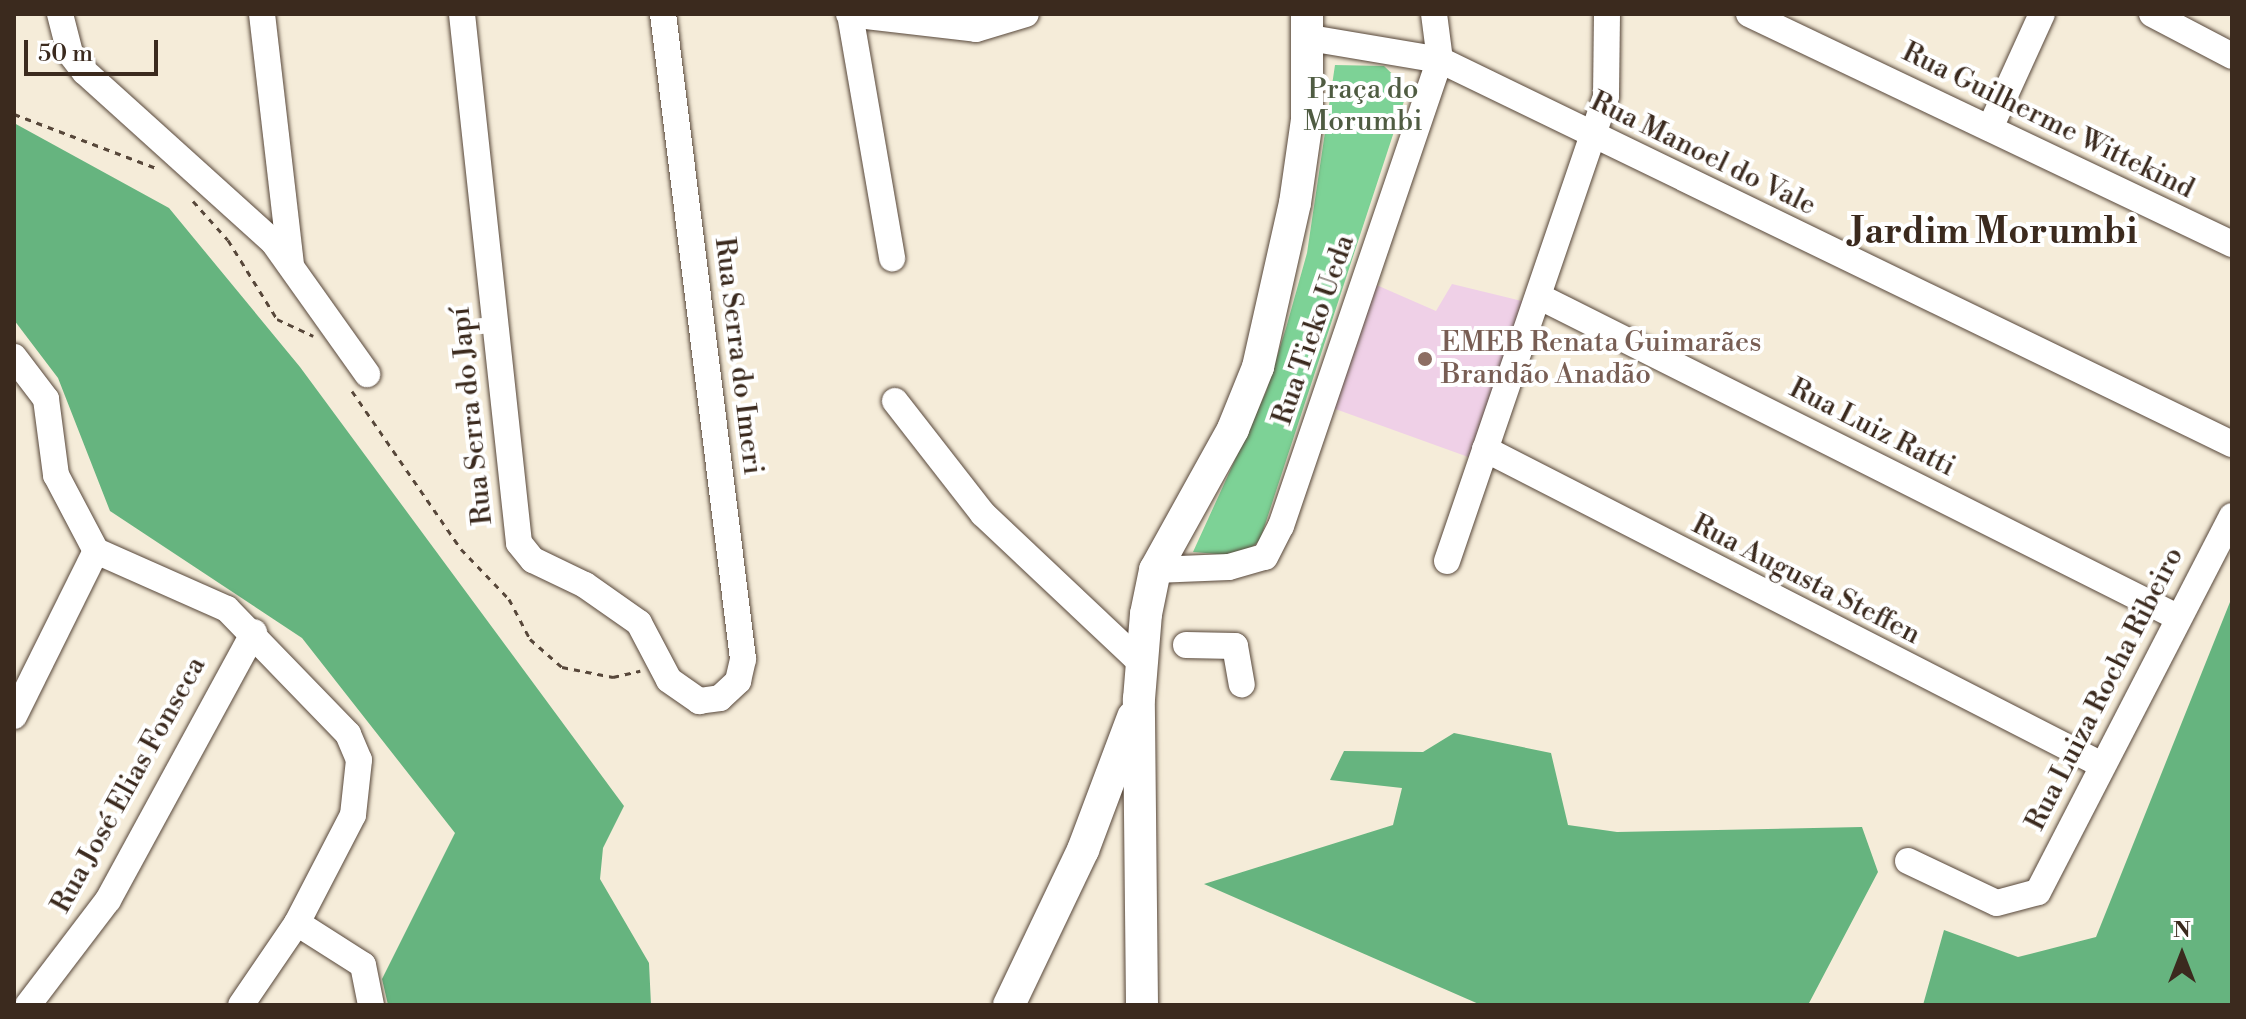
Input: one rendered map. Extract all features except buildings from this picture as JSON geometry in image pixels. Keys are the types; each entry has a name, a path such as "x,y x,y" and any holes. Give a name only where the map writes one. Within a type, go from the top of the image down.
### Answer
{"main road":[{"path":"1142,1005 1139,699 1155,570 1233,429 1258,367 1295,203 1308,26"},
{"path":"1009,1005 1083,850 1139,699"},
{"path":"1083,850 1111,840 1142,848"}],"street":[{"path":"60,14 70,53 85,72 196,165 291,265 358,380"},
{"path":"262,14 291,265"},
{"name":"Rua Serra do Japí","path":"462,14 519,543 533,560 585,585 639,623 659,666 683,695 720,698"},
{"name":"Rua Serra do Imeri","path":"663,14 743,659 738,681 720,698"},
{"path":"892,258 850,14 976,29 1026,14"},
{"name":"Rua Tieko Ueda","path":"1155,570 1229,567 1265,557 1440,60 1434,14"},
{"path":"1447,561 1540,297 1611,67 1607,14"},
{"name":"Rua Guilherme Wittekind","path":"1749,14 2232,244"},
{"path":"1990,128 2042,14"},
{"path":"2152,14 2232,56"},
{"name":"Rua Manoel do Vale","path":"1308,26 1440,60 1590,136 2232,444"},
{"name":"Rua Luiz Ratti","path":"1540,297 2175,616"},
{"path":"14,357 46,399 56,475 96,551 227,609 254,632 348,734 359,760 353,815 297,923 241,1005"},
{"path":"895,401 983,514 1142,664"},
{"name":"Rua Augusta Steffen","path":"1485,449 2100,764"},
{"name":"Rua Luiza Rocha Ribeiro","path":"1908,861 1997,903 2038,892 2175,616 2232,516"},
{"path":"14,716 96,551"},
{"name":"Rua José Elias Fonseca","path":"28,1005 108,900 254,632"},
{"path":"1186,645 1235,646 1242,684"},
{"path":"297,923 363,965 371,1005"}],"path":[{"path":"14,114 92,149 165,170"},
{"path":"186,194 228,240 277,319 323,349"},
{"path":"358,380 461,549 509,599 530,639 562,667 613,677 659,666"}],"shaded area":[{"name":"EMEB Renata Guimarães Brandão Anadão","path":"1365,280 1436,311 1452,284 1530,303 1471,458 1327,406"}],"green space":[{"name":"Praça do Morumbi","path":"1335,65 1384,66 1408,89 1260,540 1242,556 1193,552 1266,392 1286,328 1307,253"},
{"path":"14,123 169,208 300,367 624,806 603,848 600,879 649,963 651,1005 388,1005 382,979 455,833 302,638 110,511 58,378 14,320"},
{"path":"2232,597 2232,1005 1923,1005 1944,930 2018,957 2096,937"},
{"path":"1454,733 1551,753 1568,825 1617,832 1862,827 1878,872 1808,1005 1481,1005 1204,884 1393,825 1402,788 1330,780 1344,751 1423,752"}],"place":[{"name":"EMEB Renata Guimarães Brandão Anadão","path":"1425,359"}],"district":[{"name":"Jardim Morumbi","path":"1994,233"}]}
